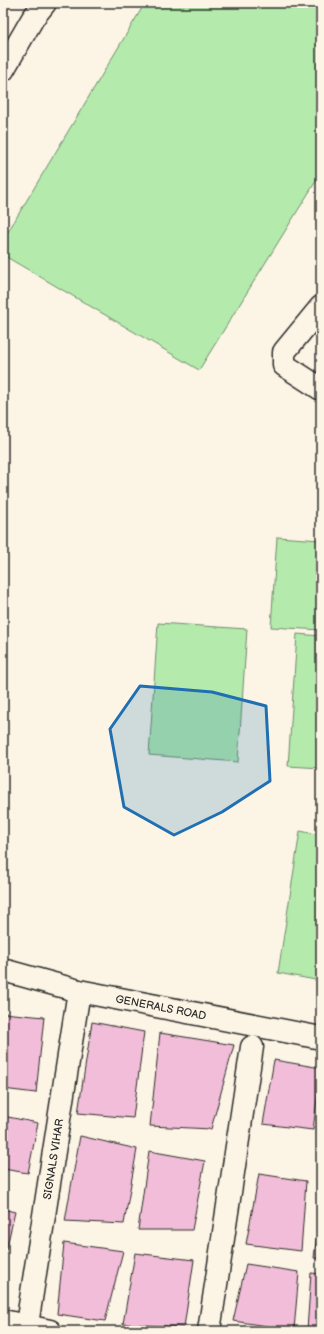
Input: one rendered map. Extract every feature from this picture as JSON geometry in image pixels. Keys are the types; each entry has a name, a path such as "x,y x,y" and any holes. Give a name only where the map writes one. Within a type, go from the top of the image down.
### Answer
{"street":[{"path":"3,70 33,18 45,3"},
{"path":"321,307 284,352 284,365 321,389"},
{"name":"GENERALS ROAD","path":"3,970 79,991 321,1038"},
{"name":"SIGNALS VIHAR","path":"26,1329 79,991"},
{"path":"208,1331 252,1047"},
{"path":"3,1321 26,1329 50,1331"}],"highlighted area":[{"path":"140,686 212,692 266,706 270,781 222,812 174,835 124,807 110,729"}],"green space":[{"path":"145,3 321,3 321,173 199,370 3,255 3,240"},
{"path":"277,537 321,540 321,630 271,627"},
{"path":"158,623 247,629 238,762 149,755"},
{"path":"297,634 321,636 321,768 288,766"},
{"path":"300,831 321,835 321,981 278,973"}],"building":[{"path":"3,1013 44,1017 36,1093 3,1089"},
{"path":"92,1022 144,1032 133,1118 78,1113"},
{"path":"160,1033 234,1045 211,1129 150,1126"},
{"path":"274,1060 321,1068 313,1130 263,1124"},
{"path":"3,1116 38,1123 28,1173 3,1169"},
{"path":"80,1136 137,1149 124,1224 65,1221"},
{"path":"149,1151 205,1161 192,1230 138,1230"},
{"path":"259,1174 306,1181 301,1251 246,1244"},
{"path":"321,1199 321,1259 314,1258"},
{"path":"3,1209 15,1212 3,1263"},
{"path":"64,1243 123,1251 105,1321 57,1314"},
{"path":"135,1253 194,1260 184,1327 123,1324"},
{"path":"246,1264 299,1272 294,1330 233,1321"},
{"path":"311,1273 321,1274 321,1331 307,1330"}]}
